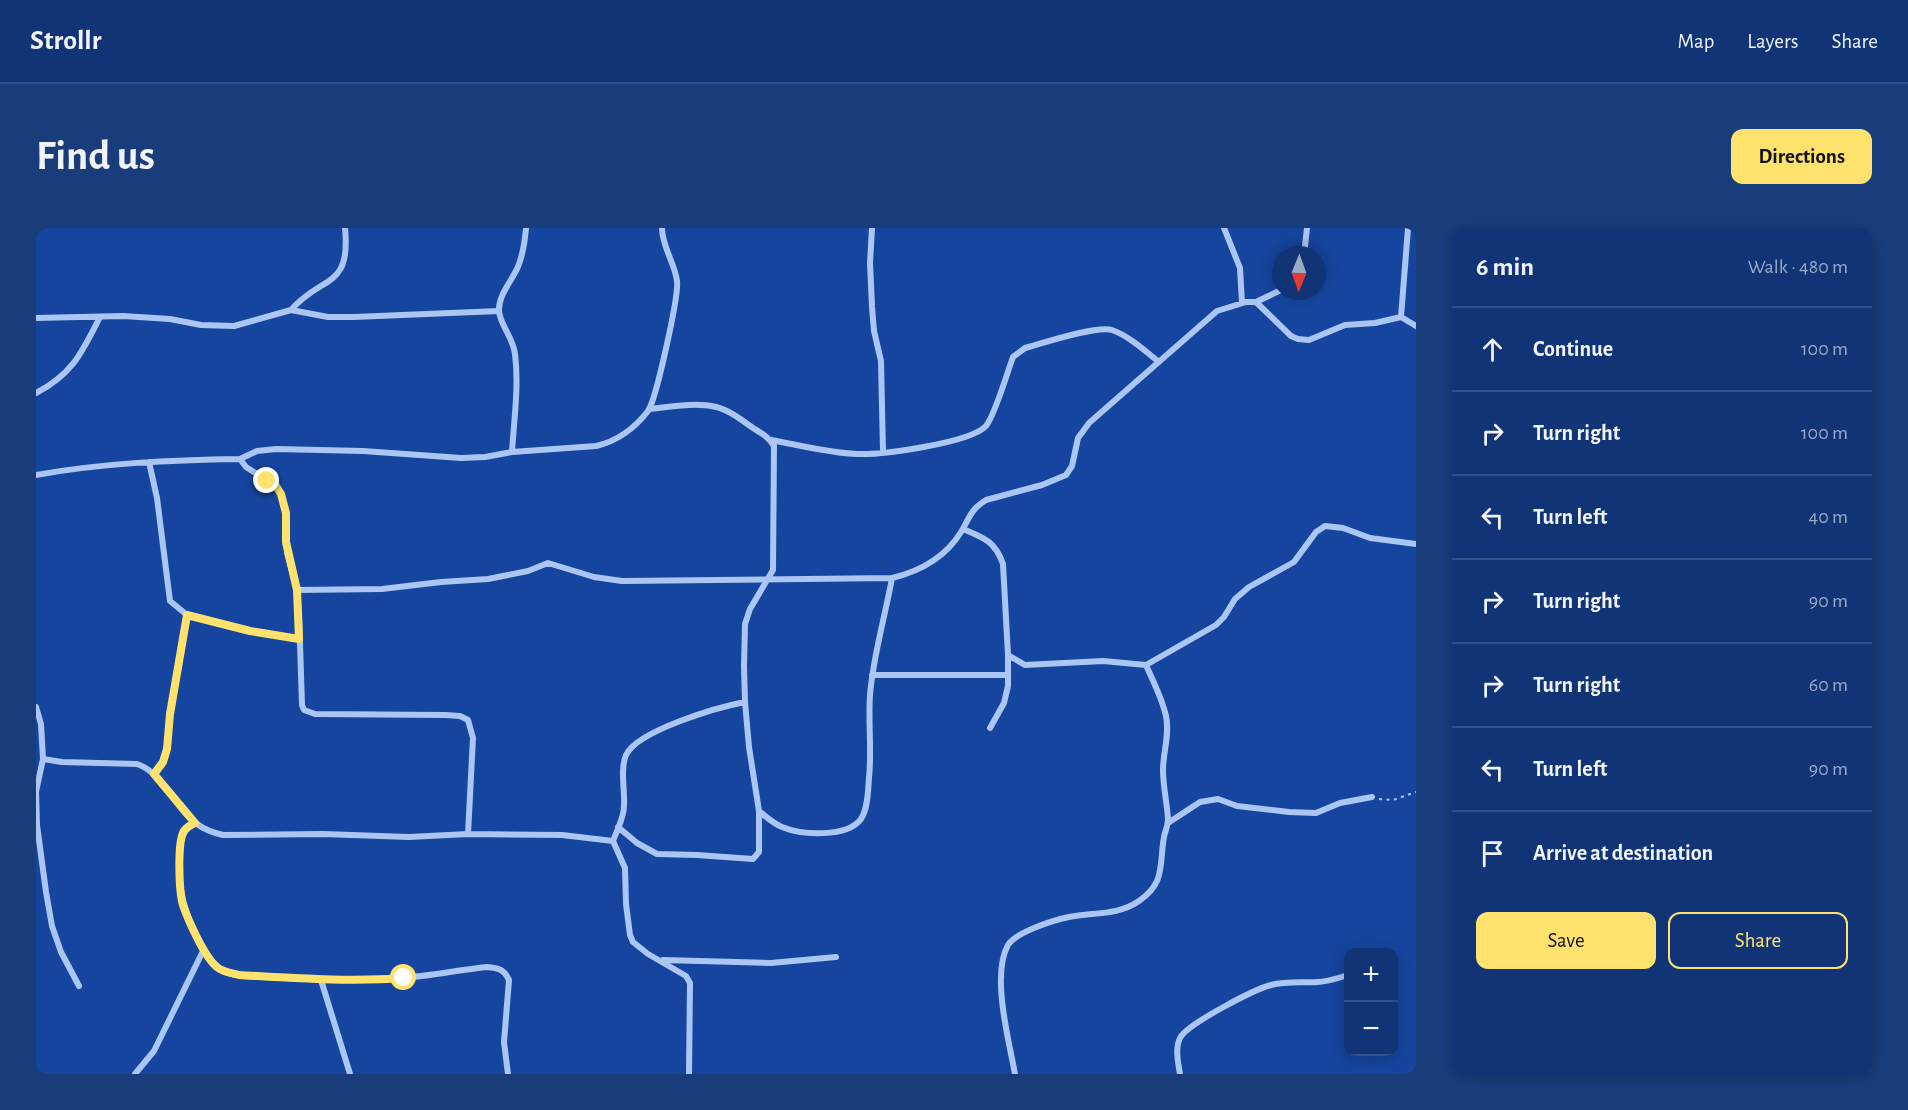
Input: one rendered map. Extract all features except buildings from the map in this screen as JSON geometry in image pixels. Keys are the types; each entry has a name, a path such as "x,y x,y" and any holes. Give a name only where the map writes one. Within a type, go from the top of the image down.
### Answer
{"street":[{"path":"36,318 170,319 201,325 234,326 291,310 312,291 331,281 344,265 345,228"},
{"path":"512,452 515,353 512,339 501,320 499,311 500,304 519,266 526,228"},
{"path":"36,475 85,467 240,459 257,451 295,448 460,458 609,443 622,437 649,410 677,295 677,281 664,244 662,228"},
{"path":"872,228 870,262 872,307 874,331 881,361 883,452"},
{"path":"1224,228 1240,268 1242,303"},
{"path":"1305,246 1306,228"},
{"path":"1401,317 1408,228"},
{"path":"297,590 382,589 488,579 528,571 548,563 594,577 622,581 892,578 919,570 953,545 969,514 976,506 986,500 1042,485 1066,475 1072,466 1078,438 1089,423 1217,311 1242,303 1256,302 1272,294"},
{"path":"1256,302 1283,329 1298,339 1316,338 1344,325 1375,323 1401,317 1416,326"},
{"path":"291,310 305,314 345,317 499,311"},
{"path":"36,393 52,385 77,361 100,317"},
{"path":"649,410 715,407 728,412 771,440 826,451 858,454 883,452 955,441 986,426 992,416 1013,357 1025,348 1103,329 1112,330 1124,336 1159,362"},
{"path":"618,827 637,843 657,854 753,859 759,852 759,811 745,702 745,624 750,609 769,579 773,565 776,452 771,440"},
{"path":"240,459 246,467 276,486 281,494 286,513 287,553 297,590 302,705 309,713 446,715 460,716 468,720 473,738 468,834"},
{"path":"149,462 157,498 170,601 187,615 250,631 299,639"},
{"path":"1008,655 1025,665 1103,661 1146,665 1215,625 1224,617 1235,599 1249,587 1294,562 1316,532 1324,526 1343,528 1370,538 1416,544"},
{"path":"963,529 988,540 998,550 1003,564 1008,675 1004,703 990,728"},
{"path":"759,811 779,826 796,832 834,832 861,819 866,802 870,768 872,675 892,578"},
{"path":"154,774 163,762 167,749 170,714 187,615"},
{"path":"1015,1074 1002,1005 1003,958 1009,944 1014,938 1052,922 1068,917 1115,912 1139,902 1152,890 1159,878 1164,836 1168,823 1163,771 1167,727 1161,699 1146,665"},
{"path":"872,675 1008,675"},
{"path":"689,1074 690,983 686,976 636,946 630,935 625,868 614,841 624,809 624,764 630,749 647,737 699,712 745,702"},
{"path":"36,707 43,759 36,792 37,825 46,892 52,926 61,952 79,986"},
{"path":"43,759 144,766 154,774 195,823 212,832 237,836 562,835 614,841"},
{"path":"1168,823 1200,802 1218,799 1237,806 1316,813 1341,803 1372,797"},
{"path":"195,823 183,832 180,857 181,890 187,914 204,949 217,967 228,973 239,975 366,981 487,967 498,968 506,973 509,980 504,1042 508,1074"},
{"path":"135,1074 154,1052 204,949"},
{"path":"659,960 771,963 836,957"},
{"path":"1180,1074 1178,1054 1180,1038 1205,1018 1272,984 1319,982 1344,976"},
{"path":"321,980 350,1074"}],"path":[{"path":"1372,797 1385,801 1416,792"}],"route":[{"path":"267,481 276,486 281,494 286,513 287,553 297,590 299,639 250,631 187,615 170,714 166,756 154,774 195,823 183,832 180,857 183,904 204,949 217,967 228,973 321,980 366,981 404,978"}]}
